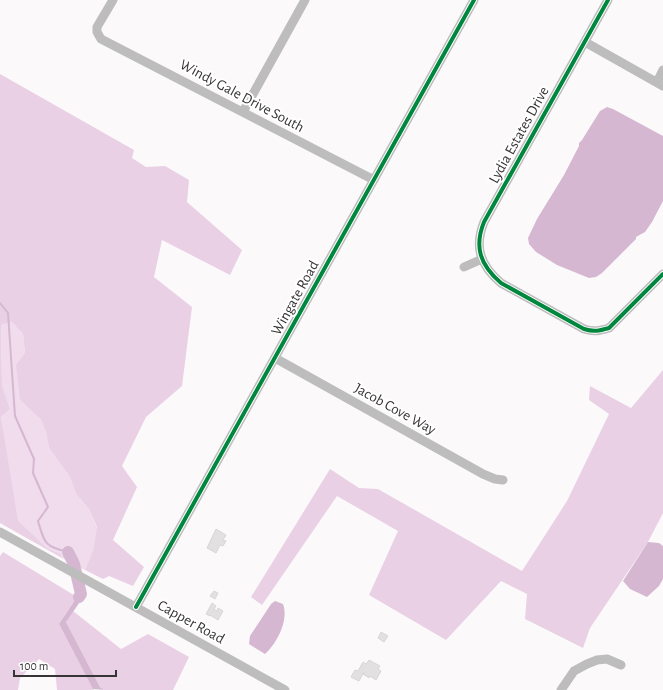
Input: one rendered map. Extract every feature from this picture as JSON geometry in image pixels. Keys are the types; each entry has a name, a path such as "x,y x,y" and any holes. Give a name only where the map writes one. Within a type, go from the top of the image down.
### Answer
{"street":[{"name":"Windy Gale Drive South","path":"113,0 97,28 98,35 101,38 374,180"},
{"path":"243,112 306,0"},
{"name":"Wingate Road","path":"136,607 474,0"},
{"name":"Lydia Estates Drive","path":"608,0 484,222 479,238 479,247 482,259 489,272 501,283 584,329 591,331 599,331 608,328 663,274"},
{"path":"584,42 660,84 663,70"},
{"path":"464,267 482,259"},
{"name":"Jacob Cove Way","path":"275,358 483,474 495,479 503,480"},
{"name":"Capper Road","path":"0,532 285,690"},
{"path":"561,690 574,672 586,664 597,660 606,659 621,665"}],"shaded area":[{"path":"0,74 134,150 132,158 146,167 165,166 189,180 187,202 242,250 230,275 162,240 154,277 192,307 182,386 146,417 122,466 137,487 113,540 144,567 133,586 109,576 103,579 85,570 93,550 97,527 89,509 76,494 70,477 49,448 46,432 41,420 20,400 16,365 25,353 23,334 12,322 1,325 2,385 10,409 1,417 18,521 47,548 61,554 62,558 0,523"},
{"path":"607,107 663,136 663,201 645,232 636,237 636,239 602,273 596,277 589,278 557,265 536,252 529,244 528,238 537,219 564,175 579,146 579,143 600,111"},
{"path":"12,322 23,334 25,353 20,400 41,420 46,432 49,448 70,477 76,494 89,509 97,528 93,550 85,570 62,558 61,554 47,548 17,521 1,417 10,409 2,385 1,325"},
{"path":"663,370 663,513 648,542 590,628 583,648 525,619 527,594 501,581 446,640 369,595 398,531 337,496 262,605 251,597 330,469 359,488 378,489 522,571 567,501 609,414 589,400 590,386 631,408"},
{"path":"648,542 659,543 663,546 663,579 659,586 647,597 630,589 623,581"},
{"path":"3,552 77,597 59,624 94,690 57,690 55,669 39,659 20,678 18,690 0,690 0,556"},
{"path":"77,581 84,585 84,596 66,622 100,687 104,690 93,689 59,624 77,597"},
{"path":"275,601 283,604 283,624 278,638 265,654 249,644 250,636 271,604"},
{"path":"73,611 121,649 148,634 189,657 173,690 104,690 100,687 66,622"}],"building":[{"path":"216,529 226,535 223,540 226,541 223,546 220,545 216,553 207,548"},
{"path":"214,591 218,593 215,599 210,596"},
{"path":"212,603 216,606 214,609 217,611 218,608 223,611 218,620 206,614"},
{"path":"381,632 388,636 384,642 378,638"},
{"path":"369,660 380,666 378,669 381,671 376,680 363,674 364,672 359,681 351,677 355,670 358,671 363,662 366,664"}],"waterway":[{"path":"0,303 8,313 15,416 34,459 33,473 48,507 38,521 42,535 47,543 50,546 68,552"},
{"path":"68,552 74,564 81,594 79,597"}],"cycle path":[{"path":"136,607 474,0"},
{"path":"608,0 484,222 479,240 479,248 488,269 501,283 584,329 591,331 609,328 663,274"}]}
